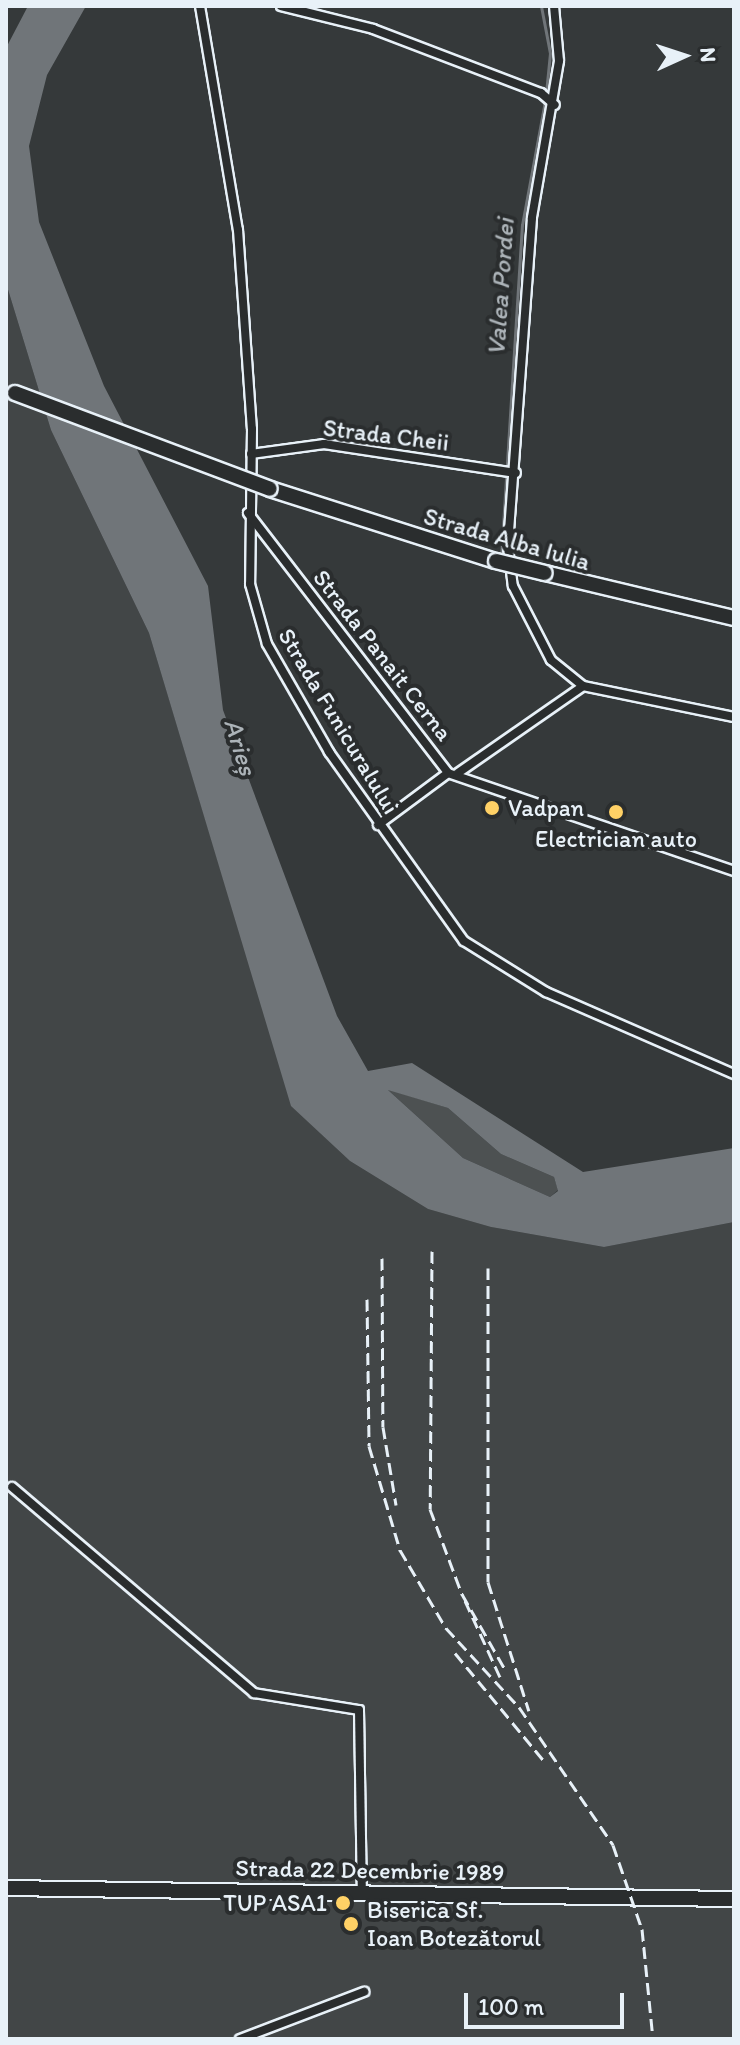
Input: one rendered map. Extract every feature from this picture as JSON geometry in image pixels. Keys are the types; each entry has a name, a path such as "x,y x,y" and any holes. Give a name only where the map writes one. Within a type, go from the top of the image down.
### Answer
{"main road":[{"name":"Strada Alba Iulia","path":"10,391 270,489 496,561 734,618"},
{"name":"Strada 22 Decembrie 1989","path":"6,1888 734,1899"}],"street":[{"name":"Strada Funicuralului","path":"200,6 238,230 251,454 248,513 250,584 267,644 378,825 438,914 483,956 734,1074"},
{"path":"281,6 373,29 541,93 555,105"},
{"path":"554,6 555,105 535,190 508,547 513,586 551,660 583,686 734,717"},
{"name":"Strada Cheii","path":"251,454 324,444 516,473"},
{"name":"Strada Panait Cerna","path":"248,513 448,773 458,773 734,871"},
{"path":"458,773 583,686"},
{"path":"378,825 448,773"},
{"path":"12,1487 254,1693 359,1710 362,1892"},
{"path":"246,2038 364,1992"}],"shaded area":[{"path":"28,6 86,6 47,75 29,146 39,222 104,386 208,586 223,710 337,1016 368,1071 412,1063 583,1172 734,1148 734,1222 604,1247 491,1227 428,1209 350,1161 291,1106 149,633 51,430 6,283 6,48","holes":["388,1090 448,1108 501,1154 554,1177 558,1191 550,1197 463,1158"]},
{"path":"6,283 51,430 149,633 292,1106 350,1161 428,1209 491,1227 604,1247 734,1222 734,2039 6,2039"},
{"path":"387,1089 448,1108 501,1154 554,1177 558,1190 550,1197 463,1158"}],"waterway":[{"name":"Valea Pordei","path":"541,6 550,53 546,93"},
{"name":"Valea Pordei","path":"501,558 522,225 545,101"}],"railway":[{"path":"432,1251 430,1509 462,1594"},
{"path":"382,1258 383,1427 396,1505"},
{"path":"488,1268 488,1582 529,1711"},
{"path":"367,1299 369,1446 400,1550 446,1628 519,1707 613,1845 642,1929 653,2039"},
{"path":"500,1677 462,1594 506,1671"},
{"path":"455,1653 544,1761"}],"place":[{"name":"Vadpan","path":"492,808"},
{"name":"Electrician auto","path":"616,812"},
{"name":"TUP ASA1","path":"343,1903"},
{"name":"Biserica Sf. Ioan Botezătorul","path":"351,1924"}],"water label":[{"name":"Arieș","path":"240,747"}]}
